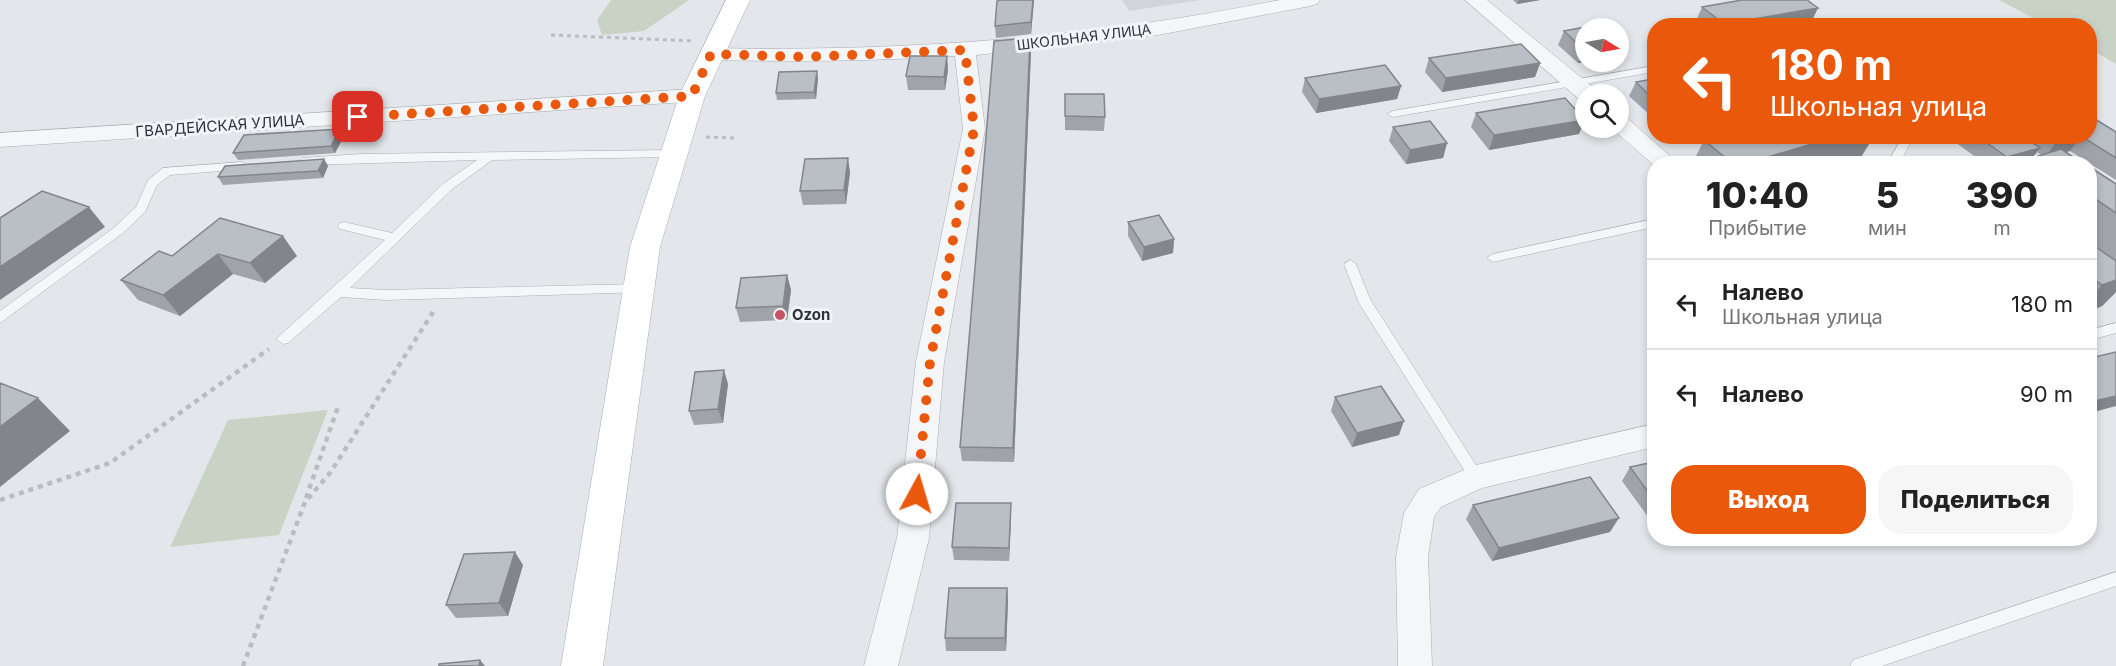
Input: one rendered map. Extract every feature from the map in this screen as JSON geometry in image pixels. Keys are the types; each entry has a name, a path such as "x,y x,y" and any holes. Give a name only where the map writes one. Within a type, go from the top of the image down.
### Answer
{"main road":[{"path":"582,666 645,247 672,154 692,96 738,0"}],"street":[{"name":"ШКОЛЬНАЯ УЛИЦА","path":"714,48 804,57 965,50 1138,32 1310,0"},
{"path":"1475,0 1575,85"},
{"path":"881,666 913,538 930,362 974,129 965,50"},
{"name":"ГВАРДЕЙСКАЯ УЛИЦА","path":"0,140 692,96"},
{"path":"1629,131 1658,156"},
{"path":"1415,666 1412,557 1419,513 1431,498 1476,477 1647,438"}],"lane":[{"path":"1598,84 1647,71"},
{"path":"1392,114 1575,90"},
{"path":"2015,144 2033,156"},
{"path":"292,162 361,158 672,154"},
{"path":"283,339 338,292 447,187 490,156"},
{"path":"0,318 119,230 141,209 152,183 166,171 258,165"},
{"path":"1493,258 1647,225"},
{"path":"344,226 394,238"},
{"path":"1350,264 1364,300 1476,477"},
{"path":"338,292 386,295 639,289"},
{"path":"2097,333 2116,328"},
{"path":"1858,666 2116,579"}],"path":[{"path":"551,35 714,48"},
{"path":"305,502 330,473 444,293"},
{"path":"0,500 110,463 283,339"},
{"path":"243,666 339,404"}],"shaded area":[{"path":"1122,0 1201,0 1129,11"}],"green space":[{"path":"611,0 689,0 644,31 602,35 597,20"},
{"path":"1999,0 2116,0 2116,64 2097,53 2097,18 2033,18"},
{"path":"328,410 279,535 170,547 228,420"}],"building":[{"path":"1033,0 1031,22 995,26 997,1"},
{"path":"1742,0 1807,0 1818,8 1759,18 1716,18 1702,7"},
{"path":"1575,29 1575,41 1564,31"},
{"path":"1030,38 1013,448 960,447 994,41"},
{"path":"1521,44 1540,63 1446,78 1429,58"},
{"path":"910,56 947,56 944,77 906,76"},
{"path":"1385,65 1401,86 1319,99 1305,78"},
{"path":"817,71 814,92 776,93 779,72"},
{"path":"1647,80 1647,93 1636,82"},
{"path":"1065,94 1104,94 1105,117 1065,116"},
{"path":"1565,98 1575,109 1575,122 1494,135 1476,113"},
{"path":"2097,120 2116,132 2116,158 2094,144 2097,144"},
{"path":"1430,121 1447,143 1410,150 1393,127"},
{"path":"340,129 331,146 233,153 244,135"},
{"path":"1709,144 1812,144 1771,156 1723,156"},
{"path":"1988,144 2034,144 2040,148 2011,156 2006,156"},
{"path":"2061,149 2072,156 2038,156"},
{"path":"848,158 844,190 800,191 805,159"},
{"path":"324,159 318,171 218,177 225,166"},
{"path":"2097,172 2116,184 2116,213 2097,200"},
{"path":"42,191 89,207 0,267 0,218"},
{"path":"1159,215 1174,239 1144,247 1128,222"},
{"path":"220,218 283,236 250,263 218,254 163,295 121,280 159,251 172,256"},
{"path":"2097,248 2116,261 2116,280 2102,285 2097,281"},
{"path":"787,275 783,306 736,308 741,278"},
{"path":"2116,352 2116,396 2097,400 2097,356"},
{"path":"724,370 718,409 689,411 695,372"},
{"path":"0,383 38,398 0,427"},
{"path":"1381,386 1404,421 1357,433 1335,397"},
{"path":"1647,463 1647,490 1630,467"},
{"path":"1590,477 1619,518 1499,548 1473,505"},
{"path":"956,503 1011,503 1009,548 952,547"},
{"path":"515,552 499,603 446,605 464,554"},
{"path":"949,588 1007,588 1005,638 945,638"},
{"path":"480,660 479,666 439,666 439,664"}],"place":[{"name":"Ozon","path":"780,315"}],"route":[{"path":"358,117 692,96 711,54 804,57 965,50 974,129 930,362 917,494"}]}
